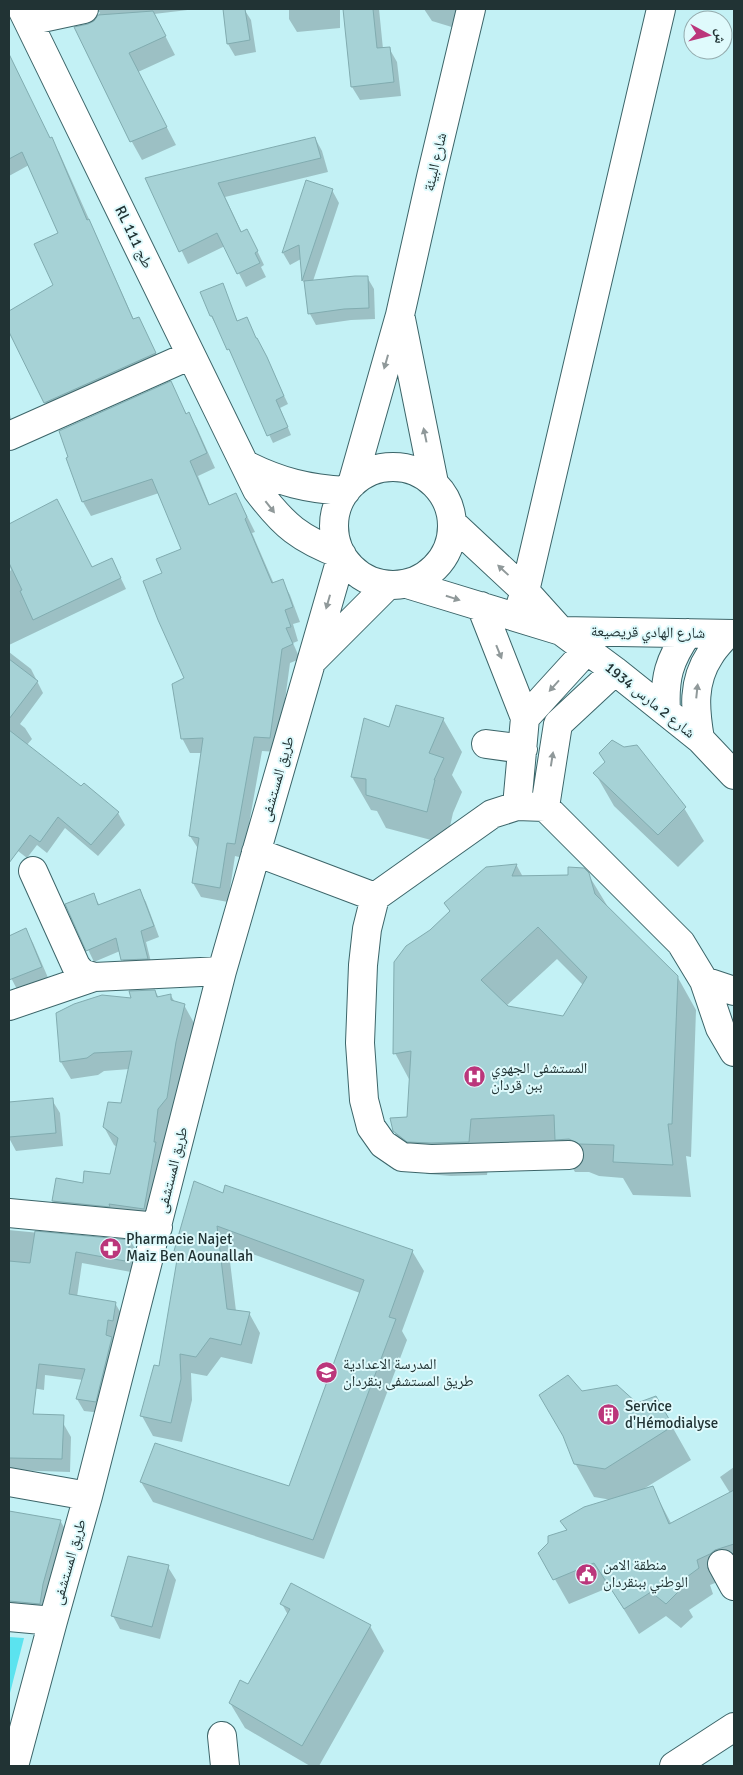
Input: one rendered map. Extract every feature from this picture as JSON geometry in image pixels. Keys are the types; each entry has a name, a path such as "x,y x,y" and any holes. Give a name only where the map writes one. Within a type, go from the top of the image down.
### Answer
{"street":[{"path":"25,15 84,9"},
{"name":"شارع البيئة","path":"349,488 400,315 472,9"},
{"path":"521,604 661,9"},
{"name":"RL طج 111","path":"25,15 257,490 274,512 293,531 316,546 342,555"},
{"path":"400,315 434,483"},
{"path":"9,436 191,355"},
{"path":"246,465 270,477 294,485 320,490 349,488"},
{"path":"310,662 397,585 426,576 441,562 450,543 452,523 447,501 434,483 420,473 402,468 384,468 367,473 349,488 336,511 335,534 342,555 354,570 370,581 397,585 481,606 521,604"},
{"path":"452,523 521,604 561,631"},
{"name":"طريق المستشفى","path":"14,1766 88,1496 222,971 342,555"},
{"path":"481,606 526,718 517,806"},
{"name":"شارع الهادي قريصيعة","path":"561,631 731,634"},
{"name":"شارع 2 مارس 1934","path":"561,631 615,670 700,739 734,775"},
{"path":"666,711 665,690 668,669 676,650 688,633"},
{"path":"700,739 695,711 698,682 709,656 731,634"},
{"path":"526,718 587,650"},
{"path":"544,807 558,724 615,670"},
{"path":"486,744 523,749"},
{"path":"569,1155 430,1159 402,1157 383,1144 371,1127 364,1100 360,1043 362,965 366,929 375,897 492,814 517,806 544,807 681,943 704,980 720,1028 734,1052"},
{"path":"256,852 375,897"},
{"path":"33,871 76,966 82,973 94,976 222,971"},
{"path":"9,1006 94,976"},
{"path":"704,980 734,991"},
{"path":"9,1214 158,1226"},
{"path":"9,1482 88,1496"},
{"path":"9,1617 53,1621"},
{"path":"674,1766 734,1727"},
{"path":"222,1736 225,1766"}],"shaded area":[{"path":"9,1637 24,1638 9,1697"}],"building":[{"path":"223,9 245,9 250,40 227,44"},
{"path":"343,9 373,9 377,48 390,47 394,82 351,87"},
{"path":"153,11 166,36 129,53 167,127 130,142 74,27 94,21 98,15"},
{"path":"9,54 50,138 52,137 87,220 89,219 133,319 139,317 156,353 44,403 9,332 9,311 53,285 34,244 58,233 22,152 9,159"},
{"path":"315,137 321,158 218,183 241,232 247,229 258,251 255,253 260,263 237,274 217,233 179,252 145,178"},
{"path":"306,180 333,189 302,281 299,245 282,253"},
{"path":"368,276 369,308 308,314 304,281"},
{"path":"223,283 237,321 247,317 284,396 276,400 288,427 267,436 229,349 227,350 200,292"},
{"path":"171,381 186,414 189,412 207,453 190,461 209,505 236,493 272,583 283,579 293,607 285,610 291,627 286,628 293,644 282,649 270,738 254,737 235,844 227,843 220,888 192,883 199,838 189,836 203,738 181,739 172,684 184,678 143,581 162,573 156,559 181,549 152,479 82,502 66,458 68,457 59,431"},
{"path":"57,499 92,567 112,558 121,578 33,620 20,591 22,590 9,563 9,524"},
{"path":"9,659 38,681 9,719"},
{"path":"396,705 444,718 429,753 444,758 434,780 427,812 366,795 366,779 351,777 364,718 389,727"},
{"path":"9,730 81,786 84,783 119,812 91,845 58,817 40,842 30,835 9,863"},
{"path":"612,740 624,747 637,745 686,807 658,835 593,773 605,762 599,753"},
{"path":"517,864 512,876 568,875 568,867 584,868 589,873 595,894 678,976 672,1124 668,1124 673,1165 613,1162 614,1145 579,1144 569,1139 555,1140 554,1115 471,1119 469,1142 407,1142 393,1131 390,1118 407,1117 411,1051 393,1054 394,962 406,946 430,930 450,911 444,903 486,867","holes":["538,927 587,977 563,1016 508,1006 481,980"]},
{"path":"140,889 154,926 141,931 148,959 121,960 116,938 86,951 65,904 94,893 98,905"},
{"path":"26,928 42,967 9,980 9,936"},
{"path":"155,990 157,997 171,994 171,1000 185,1004 176,1042 167,1098 158,1109 154,1142 156,1142 144,1209 109,1204 110,1207 52,1201 56,1178 83,1183 84,1171 110,1174 118,1138 103,1127 108,1102 121,1103 132,1051 94,1053 87,1058 60,1062 56,1013 74,1004 102,995 131,998 129,991"},
{"path":"53,1098 56,1133 9,1137 9,1102"},
{"path":"194,1181 223,1193 225,1185 413,1250 389,1317 396,1319 313,1540 140,1482 155,1443 289,1486 364,1280 217,1226 227,1309 250,1312 241,1345 210,1338 196,1357 180,1354 181,1379 171,1423 140,1416 154,1365 159,1366 178,1254 174,1251"},
{"path":"35,1231 131,1240 125,1261 76,1252 69,1294 116,1302 113,1321 108,1320 106,1335 112,1337 96,1402 76,1399 85,1369 39,1364 33,1414 64,1415 62,1459 9,1458 9,1261 30,1263"},
{"name":"Service d'Hémodialyse","path":"568,1375 582,1391 617,1385 637,1403 656,1396 673,1426 605,1469 574,1464 563,1436 539,1395"},
{"path":"653,1486 669,1524 734,1490 734,1544 715,1550 697,1560 699,1568 676,1585 679,1591 666,1604 651,1592 624,1609 594,1563 553,1580 538,1553 548,1543 548,1536 567,1530 560,1521 584,1507"},
{"path":"9,1511 61,1520 43,1584 40,1604 9,1601"},
{"path":"128,1556 169,1565 152,1627 111,1616"},
{"path":"291,1583 371,1625 302,1746 229,1703 240,1680 248,1684 290,1609 280,1604"}],"place":[{"name":"المستشفى الجهوي ببن قردان","path":"475,1077"},
{"name":"Pharmacie Najet Maiz Ben Aounallah","path":"110,1248"},
{"name":"المدرسة الاعدادية طريق المستشفى بنقردان","path":"327,1373"},
{"name":"Service d'Hémodialyse","path":"609,1415"},
{"name":"منطقة الامن الوطني ببنقردان","path":"587,1574"}]}
